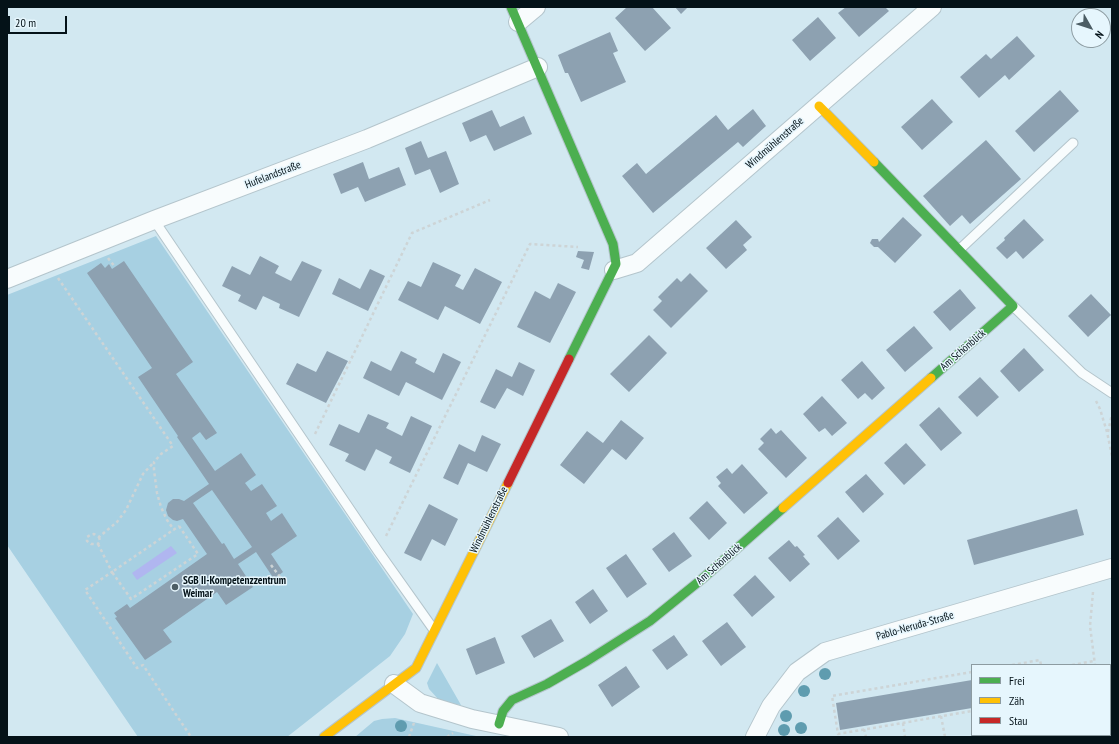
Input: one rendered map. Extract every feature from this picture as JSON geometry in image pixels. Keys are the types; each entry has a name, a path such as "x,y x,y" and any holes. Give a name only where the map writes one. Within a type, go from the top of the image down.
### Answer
{"street":[{"path":"515,15 536,7"},
{"name":"Windmühlenstraße","path":"614,270 637,263 932,7"},
{"name":"Windmühlenstraße","path":"324,737 416,668 616,264 613,244 515,15"},
{"name":"Hufelandstraße","path":"7,280 154,220 367,139 538,68"},
{"path":"818,106 1013,306"},
{"name":"Am Schönblick","path":"498,724 503,711 512,700 574,669 650,621 702,580 1013,306"},
{"name":"Pablo-Neruda-Straße","path":"755,737 771,706 797,672 825,652 1112,568"},
{"path":"394,684 420,703 472,719 559,737"}],"lane":[{"path":"959,250 1073,142"},
{"path":"154,220 308,448 434,630"},
{"path":"1013,306 1082,373 1112,393"}],"path":[{"path":"308,448 412,233 490,200"},
{"path":"378,550 530,244 578,247"},
{"path":"111,261 115,267"},
{"path":"60,282 173,446 161,454 143,474 126,510 117,522 99,537 100,541 98,544 112,572 131,599 198,554 180,526 112,572 85,590 138,668 143,665 191,737"},
{"path":"1082,373 1100,409 1108,432 1112,456"},
{"path":"1108,432 1112,414"},
{"path":"154,462 157,492 161,507 174,530"},
{"path":"98,544 91,544 87,541 87,537 94,534 99,537"},
{"path":"271,565 283,581"},
{"path":"1092,597 1090,626 1095,664"},
{"path":"1018,664 1040,660 1041,664"},
{"path":"1078,664 1094,661"},
{"path":"971,672 832,696 837,735 971,711"},
{"path":"941,716 945,737"},
{"path":"902,723 905,737"},
{"path":"864,729 866,737"}],"shaded area":[{"path":"156,236 413,614 405,634 390,656 287,737 138,737 7,545 7,295"},
{"path":"437,663 461,705 439,700 429,689 427,683"},
{"path":"395,718 476,737 355,737 374,721"}],"water":[{"path":"171,546 177,553 137,580 132,573"}],"building":[{"path":"627,7 652,7 671,28 645,51 615,18"},
{"path":"675,7 688,7 681,14"},
{"path":"846,7 885,7 889,11 859,37 838,13"},
{"path":"818,17 836,38 810,61 792,40"},
{"path":"610,32 618,51 613,53 626,82 581,102 568,73 565,73 558,55"},
{"path":"1017,36 1035,56 1009,80 1005,75 979,98 960,77 986,54 991,59"},
{"path":"1060,90 1079,111 1034,152 1015,131"},
{"path":"932,99 953,122 922,150 901,127"},
{"path":"753,109 766,126 743,147 738,142 653,213 622,176 637,163 646,174 716,115 728,130"},
{"path":"492,110 500,127 524,116 532,134 494,151 486,135 470,142 462,123"},
{"path":"986,140 1021,179 970,224 962,215 950,226 923,196"},
{"path":"421,141 428,158 446,151 459,184 440,193 430,169 415,175 405,148"},
{"path":"363,162 369,179 399,167 406,185 365,202 358,187 341,194 333,174"},
{"path":"903,217 922,235 895,263 878,247 874,247 870,243 872,239 878,239 879,242"},
{"path":"1024,219 1044,240 1023,259 1016,251 1007,259 996,248"},
{"path":"736,220 752,237 743,245 747,250 726,269 706,248"},
{"path":"578,251 594,252 589,270 581,268 584,260 576,257"},
{"path":"260,256 279,266 275,273 291,281 302,261 322,270 299,317 279,308 280,304 263,296 256,310 238,301 241,295 222,286 232,266 250,275"},
{"path":"124,261 193,362 176,374 217,433 206,440 200,432 192,438 215,471 241,453 256,475 245,483 251,491 262,484 277,506 266,513 271,521 282,513 297,536 271,554 283,572 274,579 256,552 238,564 253,587 226,605 217,592 163,630 172,642 145,660 115,618 117,617 114,613 127,604 130,608 207,554 183,519 177,521 173,520 168,516 166,510 168,503 173,499 184,501 209,484 138,377 152,368 87,273 101,263 105,268 109,264 112,269","holes":["212,490 252,547 234,559 224,543 222,544 193,503"]},
{"path":"433,262 461,275 455,286 463,290 475,268 502,282 480,324 445,306 438,320 398,300 408,281 421,287"},
{"path":"370,269 385,276 368,311 332,294 339,278 360,289"},
{"path":"690,273 708,291 671,328 653,310 662,301 658,297 677,278 681,282"},
{"path":"558,283 576,292 550,343 517,327 535,291 550,299"},
{"path":"960,289 976,308 950,331 933,312"},
{"path":"1091,294 1111,315 1088,337 1068,316"},
{"path":"914,326 933,348 905,372 886,350"},
{"path":"649,335 667,353 629,392 610,374"},
{"path":"1024,348 1044,370 1019,392 1000,371"},
{"path":"327,351 348,361 326,403 286,384 297,363 316,372"},
{"path":"401,351 417,359 415,363 434,373 443,353 461,362 442,400 406,382 399,396 363,378 371,361 391,371"},
{"path":"862,361 885,388 872,400 865,393 858,399 841,380"},
{"path":"519,362 535,370 523,396 507,388 495,409 480,402 496,369 512,377"},
{"path":"980,377 999,397 977,417 958,397"},
{"path":"822,396 847,423 832,436 825,428 819,432 803,414"},
{"path":"939,407 962,433 941,451 919,425"},
{"path":"368,414 389,423 386,428 402,436 411,416 432,426 410,473 389,463 392,457 376,449 365,471 345,461 349,454 329,445 339,424 359,433"},
{"path":"621,420 644,438 626,460 612,449 584,484 560,465 587,431 603,443"},
{"path":"771,428 776,434 781,430 807,458 786,478 758,449 764,443 760,439"},
{"path":"482,435 501,444 487,472 468,463 458,485 443,478 459,444 475,452"},
{"path":"906,443 926,465 904,485 884,463"},
{"path":"742,464 768,493 744,514 718,486 721,483 716,477 727,468 732,474"},
{"path":"866,474 884,494 863,513 845,492"},
{"path":"707,501 727,523 709,540 689,518"},
{"path":"429,504 458,519 445,546 432,539 421,561 404,553"},
{"path":"1077,509 1084,535 974,565 967,540"},
{"path":"838,517 860,541 838,560 817,536"},
{"path":"674,532 692,556 669,572 652,549"},
{"path":"789,540 805,555 803,556 810,564 790,582 768,558"},
{"path":"626,554 647,584 627,598 606,568"},
{"path":"755,575 775,597 752,617 733,595"},
{"path":"593,589 608,611 590,624 575,602"},
{"path":"551,619 564,641 534,658 521,636"},
{"path":"727,622 746,647 721,666 702,641"},
{"path":"674,635 688,655 667,670 652,650"},
{"path":"495,637 505,663 476,675 466,649"},
{"path":"626,666 640,687 612,707 598,685"},
{"path":"971,680 971,708 840,730 836,703"}],"traffic: fast":[{"path":"511,7 613,244 616,264 569,359"},
{"path":"874,162 1013,306 931,378"},
{"path":"499,724 503,711 512,700 547,684 587,661 650,621 702,579 783,508"}],"traffic: slow":[{"path":"819,106 874,162"},
{"path":"783,508 931,378"},
{"path":"324,737 416,668 508,483"}],"traffic: jam":[{"path":"508,483 569,359"}],"place":[{"name":"SGB II-Kompetenzzentrum Weimar","path":"175,587"}]}
